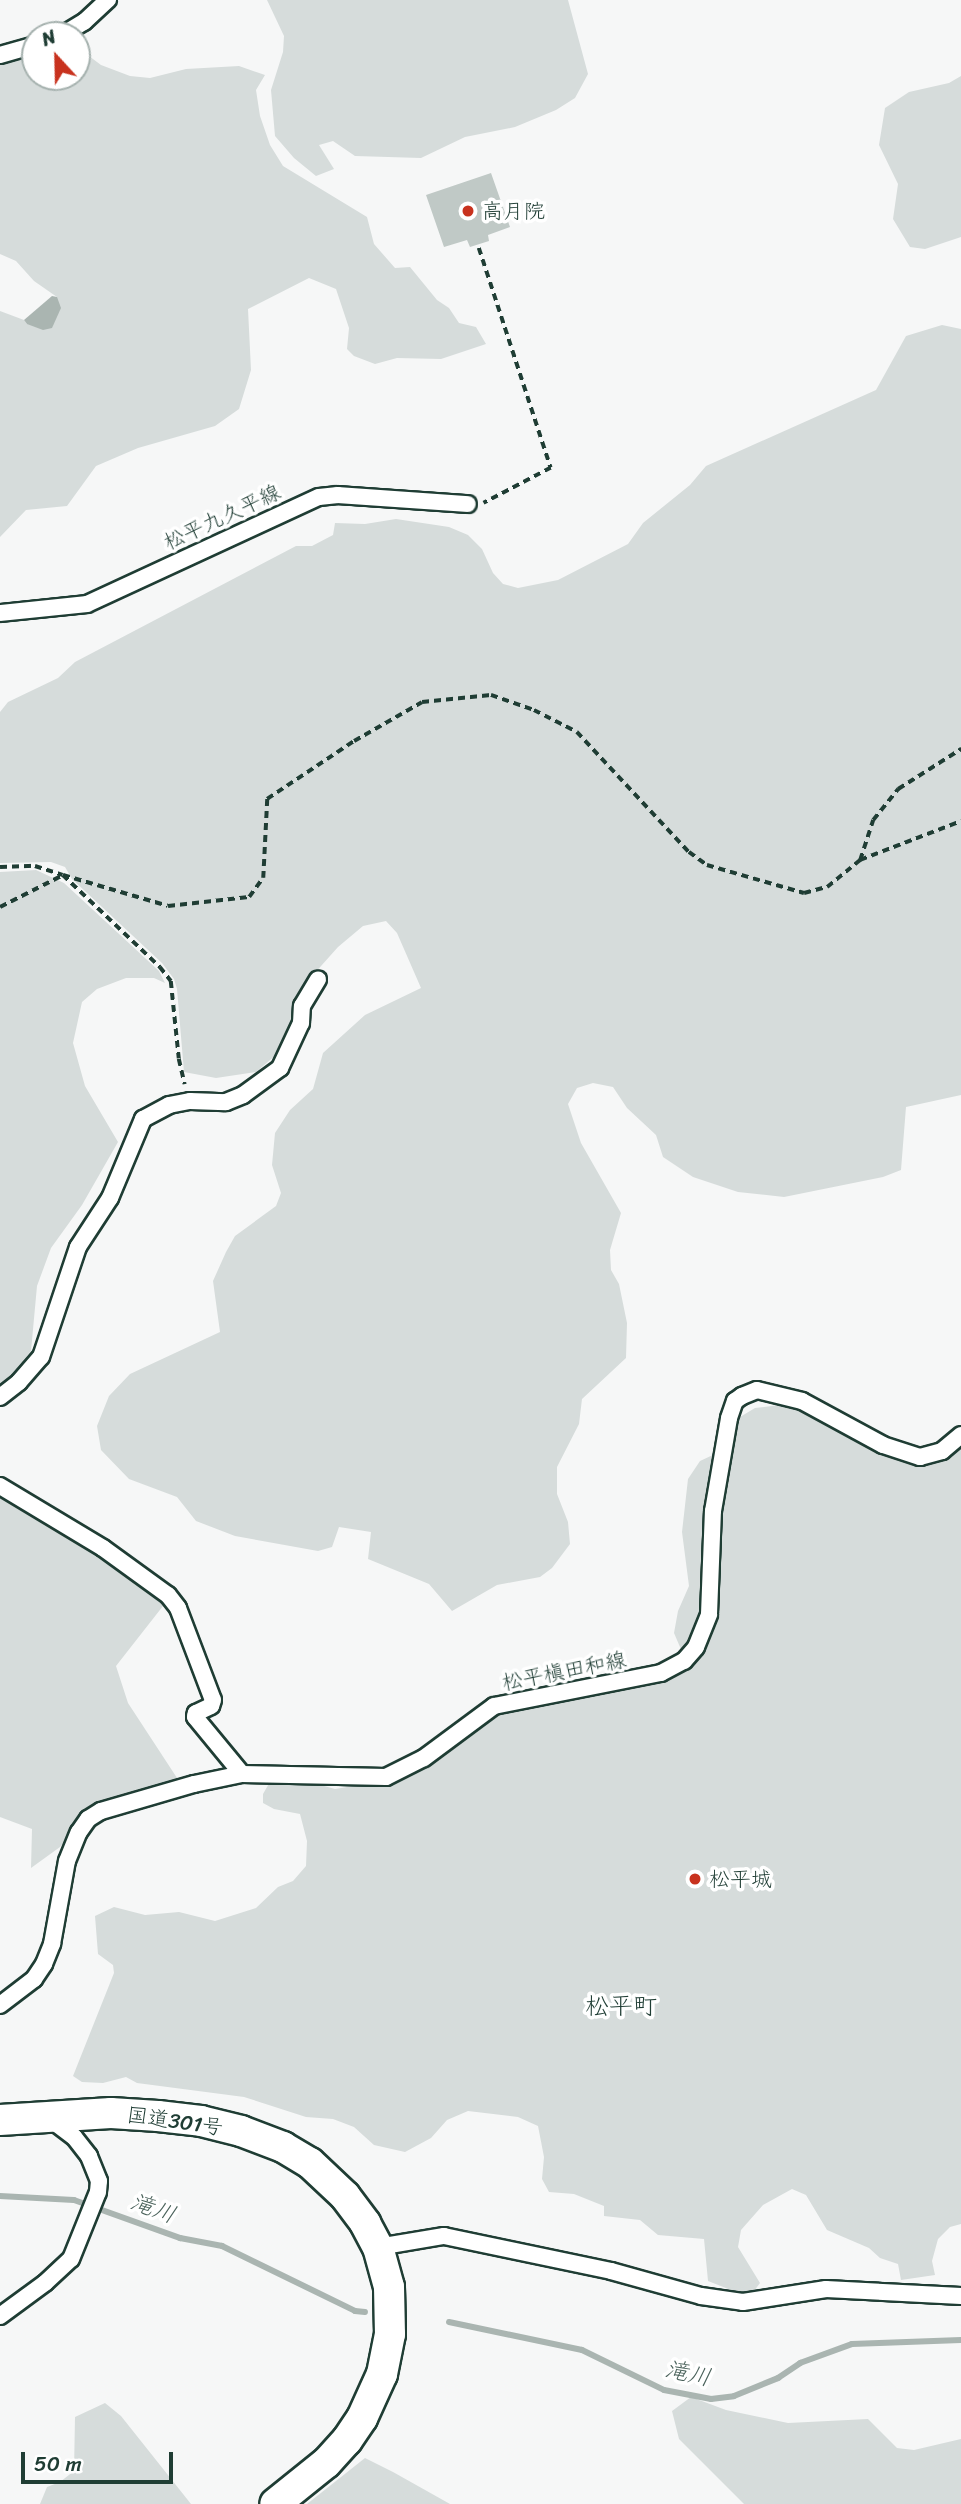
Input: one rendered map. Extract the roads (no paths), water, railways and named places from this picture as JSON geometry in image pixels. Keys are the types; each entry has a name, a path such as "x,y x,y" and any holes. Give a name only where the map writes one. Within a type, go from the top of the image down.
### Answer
{"highway":[{"name":"国道301号","path":"0,2120 111,2113 201,2121 283,2147 310,2163 345,2196 378,2247 389,2287 391,2307 387,2354 376,2391 347,2440 326,2463 275,2504"}],"street":[{"path":"85,21 108,0"},
{"path":"0,55 21,48"},
{"name":"松平九久平線","path":"0,612 87,604 319,497 338,495 475,504"},
{"path":"0,1397 19,1382 41,1357 78,1247 110,1198 144,1119 156,1110 190,1101 226,1102 243,1096 280,1068 300,1023 302,1006 317,979"},
{"name":"松平槇田和線","path":"0,2005 34,1979 44,1964 55,1933 67,1861 79,1832 89,1819 101,1811 194,1784 242,1774 386,1777 424,1758 494,1706 661,1673 684,1661 700,1639 709,1614 713,1511 729,1418 735,1401 742,1396 757,1390 802,1401 883,1445 920,1457 942,1451 961,1435"},
{"path":"0,1486 103,1548 168,1594 178,1608 213,1700 211,1706 195,1713 195,1717 242,1774"},
{"path":"0,2316 45,2283 71,2259 93,2207 99,2182 89,2155 74,2137 46,2116"},
{"path":"378,2247 444,2236 611,2271 701,2296 743,2302 826,2289 961,2296"}],"waterway":[{"name":"滝川","path":"0,2196 74,2200 180,2238 222,2246 355,2311 365,2312"},
{"name":"滝川","path":"449,2322 582,2350 664,2390 711,2399 734,2396 778,2378 800,2363 852,2344 961,2340"}],"place":[{"name":"高月院","path":"468,211"},
{"name":"松平城","path":"695,1879"}],"district":[{"name":"松平町","path":"621,2007"}]}
